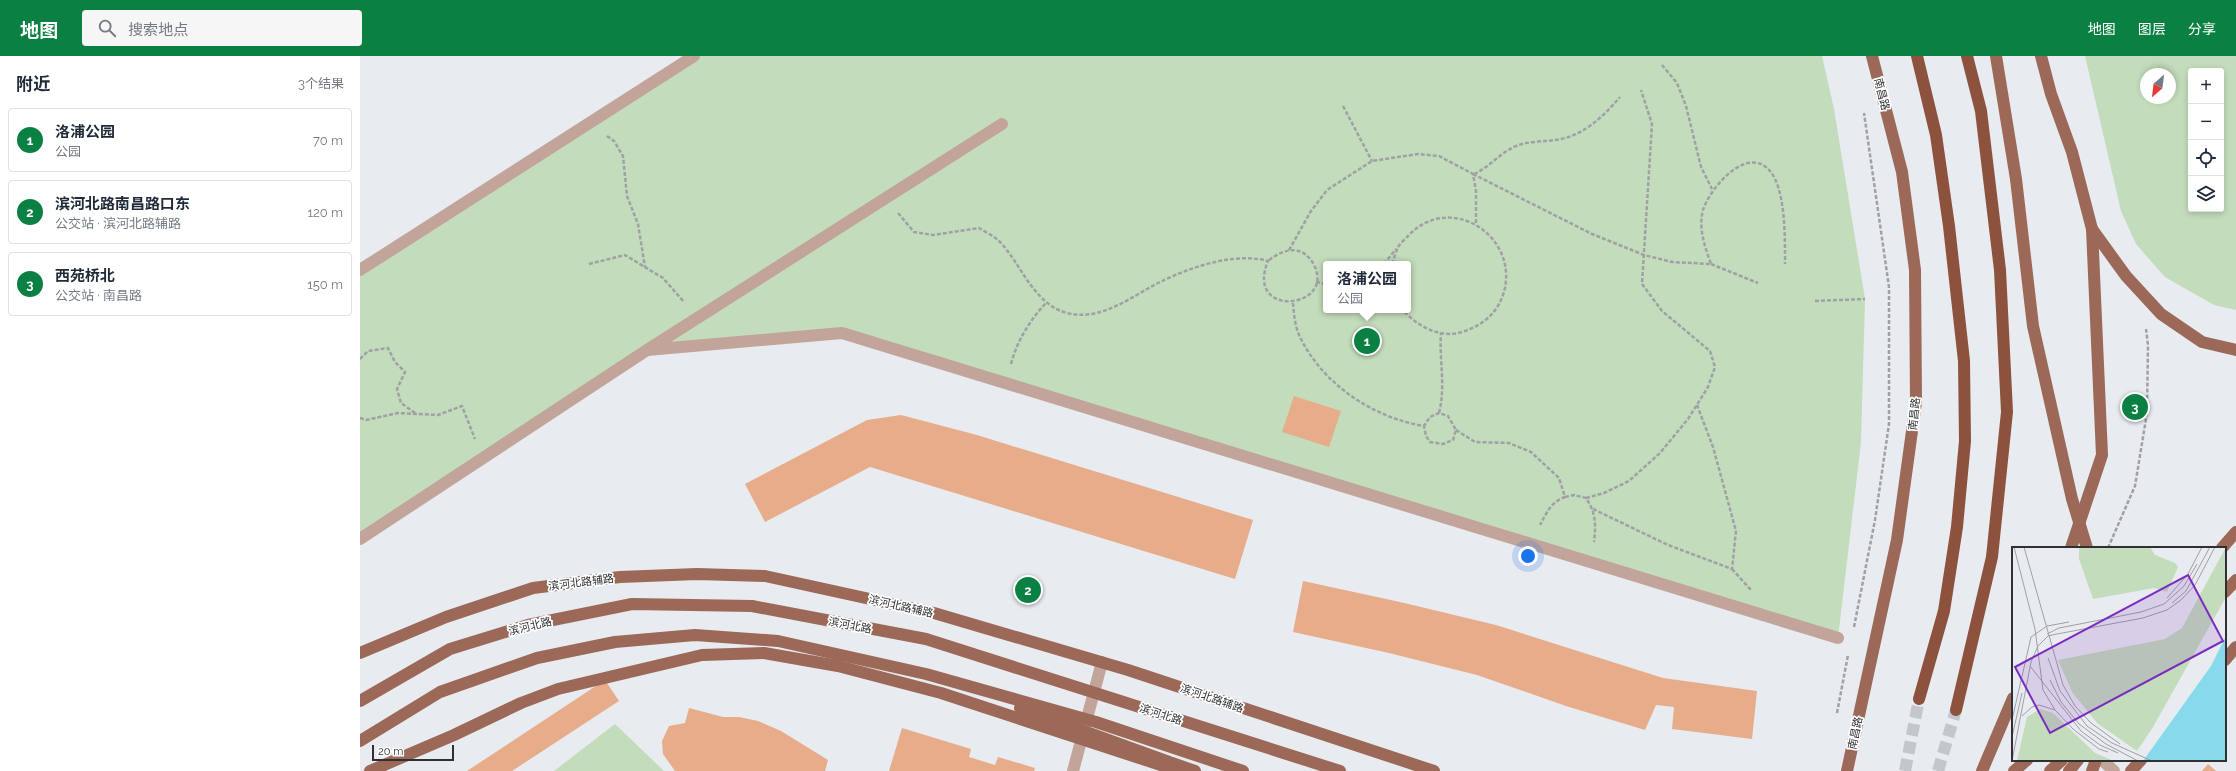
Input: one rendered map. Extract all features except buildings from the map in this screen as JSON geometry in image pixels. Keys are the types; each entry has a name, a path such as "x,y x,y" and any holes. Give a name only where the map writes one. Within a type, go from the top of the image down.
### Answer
{"highway":[{"path":"1917,56 1936,135 1949,226 1964,361 1965,441 1957,527 1944,611 1918,699"},
{"path":"1956,710 1992,557 2007,412 2000,270 1981,112 1967,56"}],"main road":[{"name":"南昌路","path":"1847,771 1897,540 1916,402 1915,270 1902,172 1872,56"},
{"path":"1996,56 2016,179 2033,326 2072,499 2087,547"},
{"path":"2041,56 2051,94 2072,152 2092,229 2102,455 2071,547"},
{"path":"2092,229 2126,276 2161,314 2202,342 2236,350"},
{"path":"2223,547 2236,532"},
{"path":"2226,554 2236,540"},
{"name":"滨河北路辅路","path":"360,653 446,617 533,588 620,577 697,574 765,576 934,613 1102,662 1434,771"},
{"path":"2226,591 2236,580"},
{"name":"滨河北路","path":"360,701 450,650 528,625 632,604 752,606 926,640 1340,771"},
{"path":"360,740 440,692 537,658 615,642 695,635 778,641 926,674 1096,722 1243,771"},
{"path":"2226,659 2236,647"},
{"path":"370,771 454,735 521,703 558,689 702,655 764,653 838,666 942,693 1179,771"},
{"path":"926,674 1195,771"},
{"path":"1982,771 2012,700"},
{"path":"2014,771 2026,761"},
{"path":"2050,771 2061,761"},
{"path":"2069,771 2077,761"},
{"path":"2092,771 2096,761"},
{"path":"2131,771 2140,761"}],"street":[{"path":"360,270 694,56"},
{"path":"360,539 647,350 1002,124"},
{"path":"647,350 842,333 1838,638"},
{"path":"1073,771 1102,662"},
{"path":"2103,761 2114,771"}],"path":[{"path":"1662,65 1677,83 1686,106 1701,167 1712,189"},
{"path":"1531,544 1548,509 1556,500 1574,495 1586,498 1604,493 1629,481 1660,453 1688,419 1708,387 1715,367 1710,352 1662,311 1642,284 1652,124 1641,90"},
{"path":"1473,174 1486,168 1512,147 1557,140 1577,133 1607,113 1620,97"},
{"path":"1343,106 1372,161"},
{"path":"1854,628 1875,520 1889,424 1889,287 1864,111"},
{"path":"590,122 614,141 623,156 628,196 638,224 645,267"},
{"path":"1289,250 1311,211 1327,190 1372,161 1418,154 1439,156 1592,234 1644,255 1672,262 1711,264 1758,283"},
{"path":"1711,264 1702,235 1703,211 1712,189 1735,168 1749,163 1762,164 1770,172 1778,188 1785,223 1785,264"},
{"path":"1473,174 1476,191 1476,224"},
{"path":"888,197 914,232 933,235 979,228 999,240 1046,303 1067,313 1091,314 1121,304 1158,283 1182,272 1254,257 1268,261"},
{"path":"1386,261 1416,228 1432,220 1449,217 1462,219 1476,224 1492,236 1502,251 1506,266 1507,284 1500,303 1490,318 1474,328 1460,333 1441,333 1424,328 1411,319 1406,313"},
{"path":"1393,261 1399,246"},
{"path":"1289,250 1303,252 1311,260 1316,269 1316,282 1311,293 1305,298 1293,303 1280,301 1269,292 1264,282 1264,272 1268,261 1279,252 1289,250"},
{"path":"589,264 624,255 663,278 698,318"},
{"path":"1316,282 1323,283"},
{"path":"2108,547 2135,486 2147,413 2148,345 2141,293"},
{"path":"1815,301 1865,299"},
{"path":"1005,383 1013,354 1029,324 1046,303"},
{"path":"1293,303 1295,321 1301,338 1329,377 1368,408 1387,417 1424,426"},
{"path":"1439,413 1443,386 1439,350 1441,333"},
{"path":"360,359 368,351 388,348 395,362 405,372 397,389 401,404 416,414"},
{"path":"1593,509 1668,545 1732,569 1736,531 1713,447 1697,404"},
{"path":"360,418 366,420 398,413 438,416 462,406 482,459"},
{"path":"1456,430 1453,440 1443,444 1430,442 1426,436 1424,426 1430,417 1439,413 1448,416 1456,430 1475,442 1509,443 1531,452 1559,478 1565,497"},
{"path":"1586,498 1593,509 1596,523 1590,562"},
{"path":"1835,720 1849,652"}],"green space":[{"path":"694,56 1822,56 1834,109 1865,299 1861,442 1838,638 842,333 647,350 360,539 360,270"},
{"path":"2085,56 2236,56 2236,310 2214,305 2165,277 2136,244 2121,211"},
{"path":"615,724 664,771 554,771"}],"tunnel":[{"path":"1905,771 1919,699"},
{"path":"1938,771 1956,710"}],"place":[{"name":"洛浦公园","path":"1367,341"},
{"name":"西苑桥北","path":"2135,407"},
{"name":"滨河北路南昌路口东","path":"1028,590"}]}
